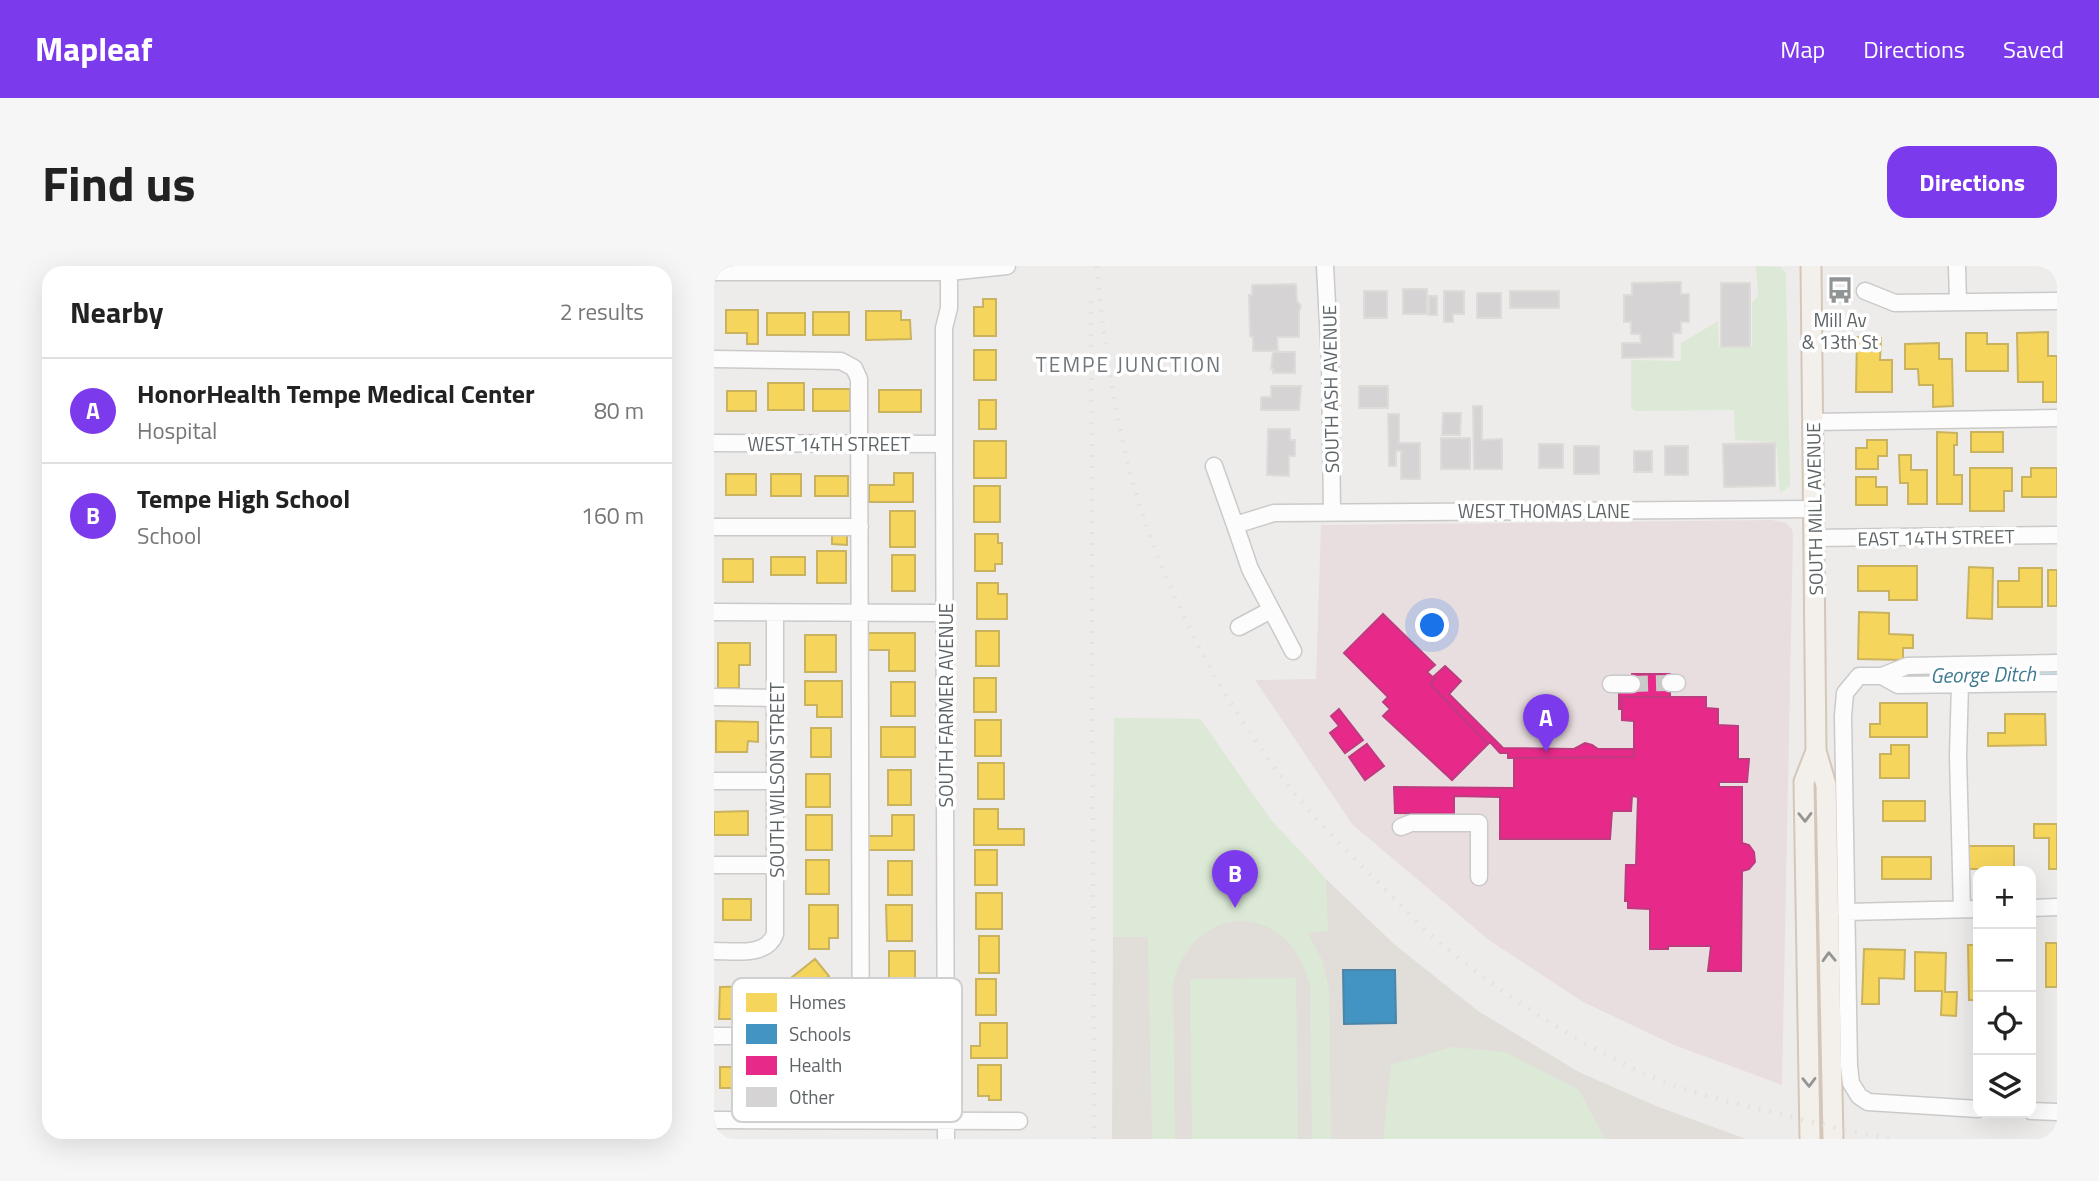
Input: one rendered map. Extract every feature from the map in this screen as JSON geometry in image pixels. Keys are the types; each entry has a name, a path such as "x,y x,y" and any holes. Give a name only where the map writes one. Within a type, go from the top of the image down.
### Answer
{"main road":[{"name":"SOUTH MILL AVENUE","path":"1811,266 1816,751 1826,785 1833,1139"},
{"name":"SOUTH MILL AVENUE","path":"1810,1139 1804,782 1816,751"}],"street":[{"path":"714,272 806,269 954,270 1007,266"},
{"name":"SOUTH ASH AVENUE","path":"1325,266 1330,360 1332,512"},
{"path":"1957,266 1958,302"},
{"name":"SOUTH FARMER AVENUE","path":"945,978 944,328 954,270"},
{"path":"1865,291 1895,303 2057,301"},
{"path":"714,359 835,360 848,363 854,368 859,379 861,978"},
{"path":"1813,422 2057,418"},
{"name":"WEST 14TH STREET","path":"714,443 943,444"},
{"path":"1214,466 1251,569 1293,651"},
{"name":"WEST THOMAS LANE","path":"1235,525 1274,513 1814,509"},
{"path":"714,527 860,527"},
{"name":"EAST 14TH STREET","path":"1814,538 2057,535"},
{"path":"1239,627 1271,610"},
{"path":"714,612 944,613"},
{"name":"SOUTH WILSON STREET","path":"714,951 754,950 768,946 775,934 775,613"},
{"path":"1973,1109 1868,1102 1859,1096 1851,1083 1844,693 1859,676 1882,676 1906,666 2057,663"},
{"path":"1882,676 1898,685 2057,682"},
{"path":"1611,684 1632,684"},
{"path":"1846,912 1970,909 1958,756 1960,684"},
{"path":"714,698 775,698"},
{"path":"714,781 775,781"},
{"path":"1401,827 1411,822 1479,823 1479,877"},
{"path":"714,865 776,866"},
{"path":"2036,908 2057,907"},
{"path":"714,1036 732,1036"},
{"path":"2036,1111 2057,1112"},
{"path":"714,1120 732,1120"},
{"path":"962,1121 1019,1121"}],"shaded area":[{"path":"1772,520 1786,523 1792,529 1793,535 1782,1085 1674,1045 1583,1002 1490,941 1352,824 1255,680 1316,679 1321,525"},
{"path":"1114,718 1200,719 1271,820 1326,879 1394,944 1478,1011 1579,1072 1656,1106 1746,1139 1112,1139"}],"green space":[{"path":"1756,266 1781,267 1786,274 1790,486 1780,493 1776,442 1735,440 1734,410 1635,411 1631,408 1631,360 1681,361 1681,343 1718,321 1719,347 1752,347 1752,303 1758,296"},
{"path":"1114,718 1200,719 1271,820 1326,879 1328,931 1308,933 1322,960 1329,989 1331,1139 1312,1139 1310,986 1300,958 1284,938 1264,926 1243,921 1221,925 1201,936 1184,956 1173,983 1175,1139 1152,1139 1148,937 1113,937"},
{"path":"1296,978 1298,1139 1192,1139 1190,979"},
{"path":"1452,1047 1505,1052 1579,1090 1605,1139 1383,1139 1391,1065"}],"building: Homes":[{"path":"983,299 996,299 996,336 974,336 974,307 983,307"},
{"path":"726,310 758,310 758,344 747,344 747,333 726,333"},
{"path":"866,311 901,311 901,320 910,320 911,339 866,340"},
{"path":"813,312 849,312 849,335 813,335"},
{"path":"767,313 805,313 805,335 767,335"},
{"path":"2048,332 2048,356 2057,356 2057,402 2043,402 2043,382 2018,382 2017,333"},
{"path":"1966,333 1987,333 1987,344 2008,344 2008,371 1966,371"},
{"path":"1857,337 1881,338 1880,360 1892,360 1892,392 1856,392"},
{"path":"1939,343 1939,359 1952,359 1953,406 1933,407 1933,385 1919,385 1918,369 1905,369 1905,344"},
{"path":"974,350 996,350 996,380 974,380"},
{"path":"768,383 804,383 804,410 768,410"},
{"path":"813,389 850,389 850,411 813,411"},
{"path":"879,390 921,390 921,412 879,412"},
{"path":"727,391 756,391 756,411 727,411"},
{"path":"979,400 996,400 996,429 979,429"},
{"path":"1937,432 1957,433 1957,445 1954,445 1954,475 1962,475 1962,504 1937,504"},
{"path":"1971,432 2003,432 2003,452 1971,452"},
{"path":"1867,440 1887,440 1887,456 1878,456 1878,469 1856,469 1856,448 1867,448"},
{"path":"974,441 1006,441 1006,478 974,478"},
{"path":"1899,455 1911,455 1911,470 1927,470 1927,504 1908,504 1908,483 1900,483"},
{"path":"1970,468 2012,468 2012,491 2004,491 2004,511 1970,511"},
{"path":"2031,468 2057,468 2057,497 2022,497 2022,477 2031,477"},
{"path":"894,473 913,473 913,502 869,502 869,485 894,485"},
{"path":"726,474 756,474 756,495 726,495"},
{"path":"771,474 801,474 801,496 771,496"},
{"path":"815,476 848,476 848,496 815,496"},
{"path":"1856,477 1876,477 1876,487 1887,487 1887,505 1856,505"},
{"path":"974,486 1000,486 1000,522 974,522"},
{"path":"890,511 915,511 915,547 890,547"},
{"path":"832,533 847,534 847,545 832,544"},
{"path":"975,534 998,534 998,543 1002,543 1002,564 995,564 995,571 975,571"},
{"path":"817,551 846,551 846,583 817,583"},
{"path":"892,555 915,555 915,591 892,591"},
{"path":"771,557 805,557 805,575 771,575"},
{"path":"723,559 753,559 753,582 723,582"},
{"path":"1858,566 1917,566 1917,600 1889,600 1889,591 1858,591"},
{"path":"1969,567 1993,568 1992,619 1967,618"},
{"path":"2019,568 2042,568 2042,607 1998,607 1998,581 2019,581"},
{"path":"2048,570 2057,570 2057,606 2048,606"},
{"path":"977,583 998,583 998,594 1007,594 1007,619 977,619"},
{"path":"1859,612 1889,613 1889,634 1913,635 1913,648 1903,648 1903,660 1858,659"},
{"path":"976,631 999,631 999,666 976,666"},
{"path":"866,633 915,633 915,671 889,671 889,650 866,650"},
{"path":"805,635 836,635 836,672 805,672"},
{"path":"718,643 750,643 750,665 739,665 739,688 718,688"},
{"path":"974,678 996,678 996,712 974,712"},
{"path":"805,681 842,681 842,717 817,717 817,705 805,705"},
{"path":"891,682 915,682 915,716 891,716"},
{"path":"1880,703 1927,703 1927,737 1870,737 1870,724 1880,724"},
{"path":"2005,714 2045,714 2046,745 1988,746 1988,733 2005,733"},
{"path":"975,720 1001,720 1001,756 975,756"},
{"path":"716,721 758,722 758,742 748,741 747,752 716,752"},
{"path":"881,727 915,727 915,757 881,757"},
{"path":"811,728 831,728 831,757 811,757"},
{"path":"1891,745 1909,745 1909,778 1880,778 1880,754 1891,754"},
{"path":"978,763 1004,763 1004,799 978,799"},
{"path":"888,770 911,770 911,805 888,805"},
{"path":"806,774 830,774 830,807 806,807"},
{"path":"1883,801 1925,801 1925,821 1883,821"},
{"path":"974,809 998,809 998,829 1024,829 1024,845 974,845"},
{"path":"748,811 748,835 714,835 714,812"},
{"path":"806,815 832,815 832,850 806,850"},
{"path":"892,815 914,815 914,850 867,850 867,836 892,836"},
{"path":"2034,824 2057,824 2057,869 2049,869 2049,838 2034,838"},
{"path":"1969,846 2014,846 2014,866 1973,866 1973,869 1969,869"},
{"path":"975,850 997,850 997,885 975,885"},
{"path":"1882,857 1931,857 1931,879 1882,879"},
{"path":"806,860 829,860 829,894 806,894"},
{"path":"888,861 912,861 912,895 888,895"},
{"path":"976,893 1002,893 1002,929 976,929"},
{"path":"723,899 751,899 751,920 723,920"},
{"path":"809,905 838,905 838,938 829,938 829,949 809,949"},
{"path":"886,905 912,905 912,941 887,941"},
{"path":"979,936 999,936 999,973 979,973"},
{"path":"2046,943 2057,943 2057,987 2046,987"},
{"path":"1968,945 1973,945 1973,1000 1969,1000"},
{"path":"1864,949 1905,950 1904,979 1879,978 1879,1004 1862,1004"},
{"path":"889,951 915,951 915,978 889,978"},
{"path":"1915,952 1946,953 1945,992 1957,992 1956,1016 1941,1015 1942,991 1915,991"},
{"path":"815,959 829,976 826,978 791,978"},
{"path":"976,979 996,979 996,1015 976,1015"},
{"path":"720,987 732,987 732,1019 719,1019"},
{"path":"980,1023 1007,1023 1007,1058 971,1058 971,1046 980,1046"},
{"path":"978,1065 1001,1065 1001,1100 978,1096"},
{"path":"720,1067 732,1067 732,1088 720,1088"}],"building: Schools":[{"path":"1343,970 1395,970 1396,1023 1344,1024"}],"building: Health":[{"path":"1383,614 1435,665 1427,672 1435,679 1430,684 1488,744 1452,780 1383,716 1390,709 1383,702 1388,697 1344,653"},
{"path":"1445,666 1461,681 1449,694 1503,748 1574,749 1585,743 1598,749 1634,749 1634,757 1508,758 1508,753 1500,753 1490,742 1488,744 1430,684 1435,679 1433,677"},
{"path":"1632,674 1670,674 1670,697 1622,697 1622,709 1619,709 1619,692 1632,692"},
{"path":"1622,697 1706,697 1706,708 1718,709 1718,725 1738,726 1738,759 1749,759 1747,782 1719,782 1719,787 1742,787 1742,843 1749,845 1754,852 1755,862 1749,869 1742,871 1741,971 1708,971 1711,946 1668,946 1668,949 1650,949 1650,909 1628,908 1628,901 1625,901 1626,865 1636,865 1638,797 1632,796 1631,811 1612,811 1610,839 1500,839 1500,797 1454,796 1454,814 1395,813 1394,787 1514,788 1514,758 1634,757 1634,721 1622,720"},
{"path":"1339,709 1363,740 1345,753 1330,733 1339,726 1331,716"},
{"path":"1367,744 1384,766 1365,780 1349,757"}],"building: Other":[{"path":"1681,282 1681,294 1689,294 1689,322 1681,322 1681,333 1673,333 1673,357 1622,358 1622,343 1641,343 1640,334 1631,334 1631,322 1624,322 1624,295 1632,295 1632,283"},
{"path":"1721,283 1750,283 1750,347 1721,347"},
{"path":"1296,284 1297,301 1301,306 1299,337 1277,337 1278,351 1253,351 1249,295 1252,295 1252,285"},
{"path":"1403,289 1427,289 1427,314 1403,314"},
{"path":"1364,291 1387,291 1387,318 1364,318"},
{"path":"1444,291 1464,291 1464,314 1453,314 1453,322 1444,322"},
{"path":"1510,291 1559,291 1559,308 1510,308"},
{"path":"1477,293 1501,293 1501,318 1477,318"},
{"path":"1429,296 1437,296 1437,315 1429,315"},
{"path":"1273,352 1295,352 1295,373 1273,373"},
{"path":"1271,386 1301,386 1299,410 1261,410 1261,397 1271,397"},
{"path":"1359,386 1388,386 1388,408 1359,408"},
{"path":"1473,406 1482,406 1482,440 1502,439 1502,469 1474,469"},
{"path":"1443,413 1461,413 1460,435 1442,435"},
{"path":"1388,414 1399,414 1399,443 1420,443 1420,479 1401,479 1401,451 1396,451 1396,466 1389,466"},
{"path":"1268,429 1290,429 1290,440 1295,440 1295,456 1289,456 1289,476 1267,475"},
{"path":"1441,438 1470,438 1470,469 1441,469"},
{"path":"1775,443 1775,486 1724,487 1723,444"},
{"path":"1539,444 1563,444 1563,468 1539,468"},
{"path":"1574,446 1599,446 1599,474 1574,474"},
{"path":"1665,446 1688,446 1688,475 1665,475"},
{"path":"1634,451 1652,451 1652,472 1634,472"}],"waterway":[{"name":"George Ditch","path":"1910,675 2057,673"}],"tunnel":[{"path":"1632,684 1670,683"}],"railway":[{"path":"1097,266 1119,424 1131,476 1156,552 1188,626 1227,697 1272,764 1323,826 1439,942 1510,996 1586,1044 1639,1071 1691,1091 1823,1125 1894,1139"},
{"path":"1091,301 1094,1139"}],"place":[{"name":"Mill Av & 13th St","path":"1840,290"},
{"name":"HonorHealth Tempe Medical Center","path":"1546,752"},
{"name":"Tempe High School","path":"1235,908"}],"district":[{"name":"TEMPE JUNCTION","path":"1129,364"}]}
